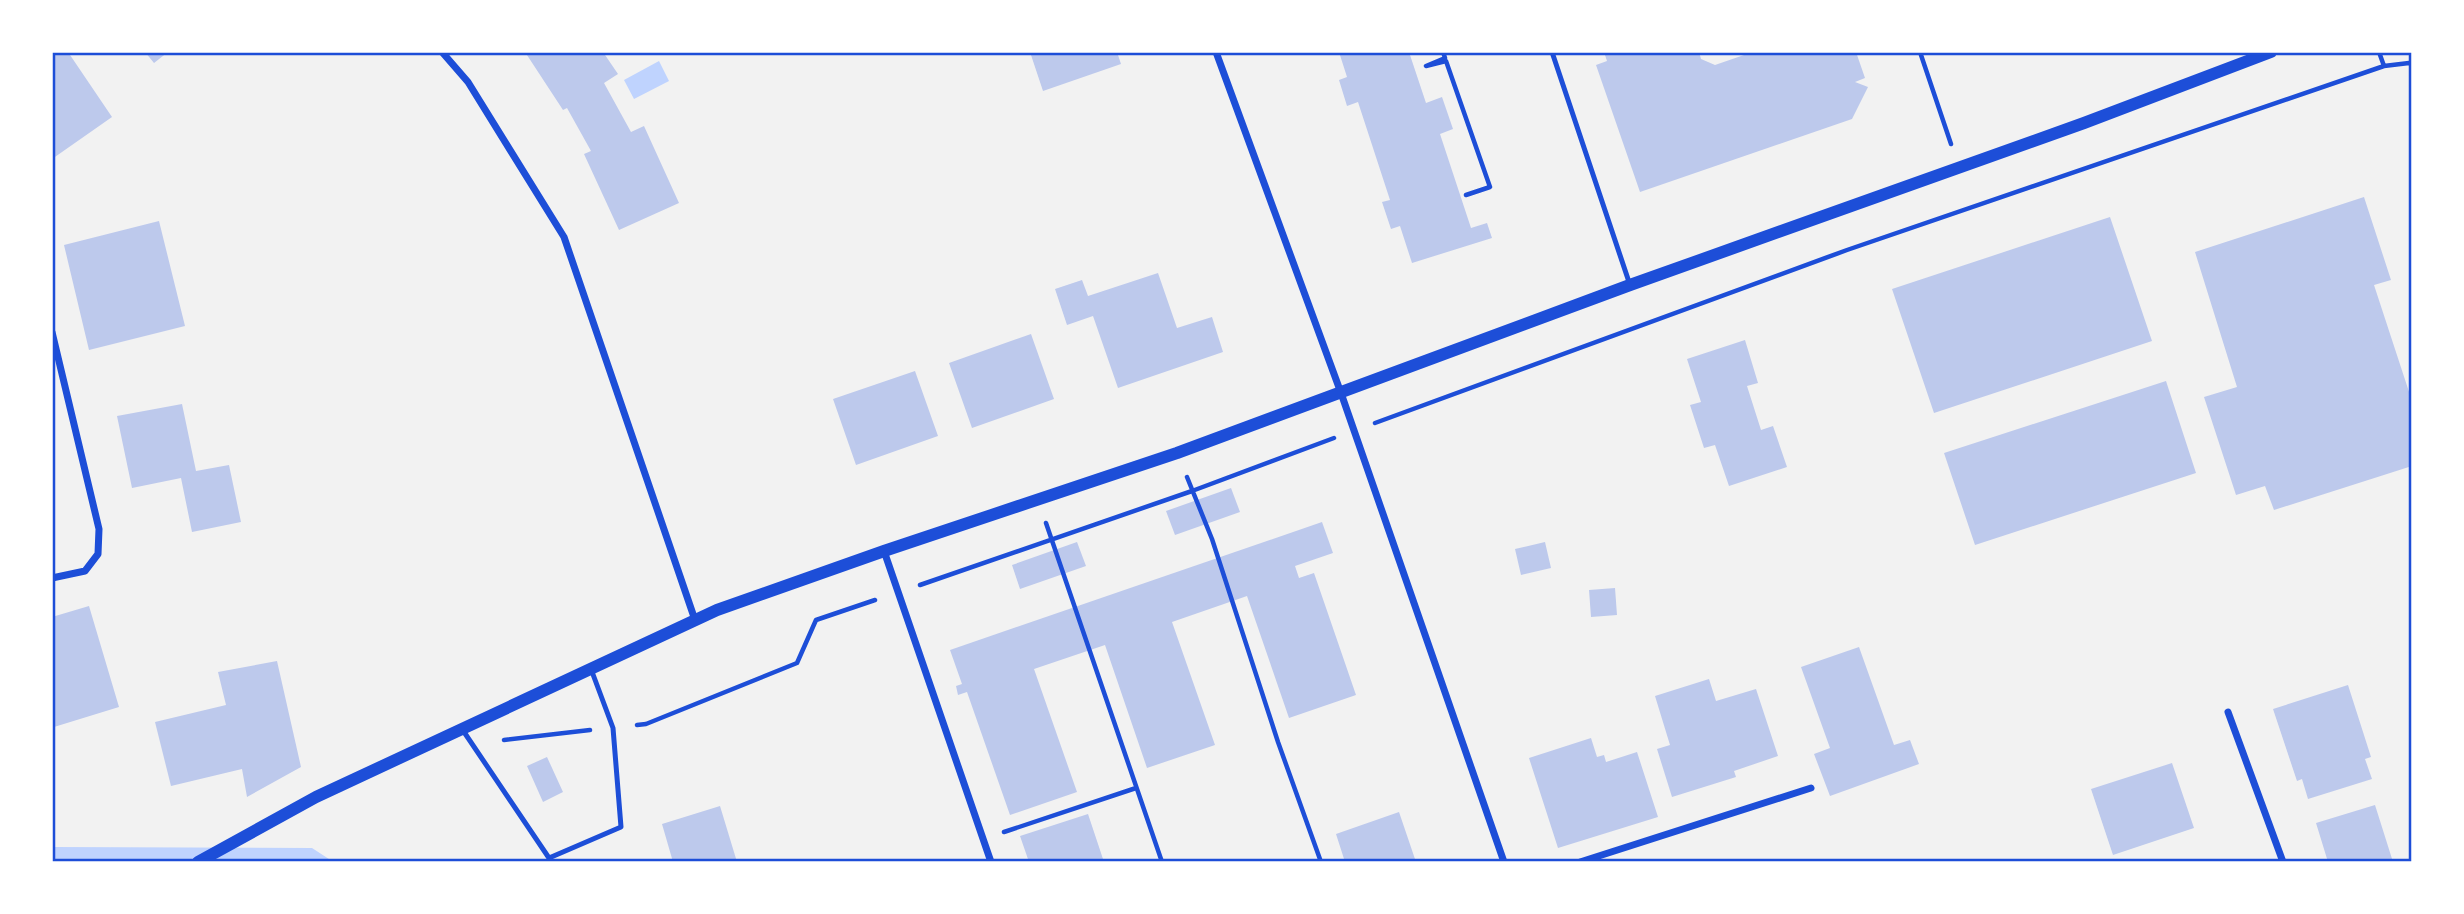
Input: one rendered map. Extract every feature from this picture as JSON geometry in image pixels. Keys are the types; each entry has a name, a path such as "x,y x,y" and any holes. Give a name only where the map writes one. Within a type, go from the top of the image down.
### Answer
{"street":[{"path":"442,52 468,82 564,237 695,620"},
{"path":"1216,52 1341,393 1504,862"},
{"path":"198,862 316,797 695,620 884,551 1177,453 2271,52"},
{"path":"52,332 99,529 98,554 85,571 52,578"},
{"path":"884,551 991,862"},
{"path":"2228,712 2283,862"},
{"path":"1580,862 1811,789"}],"lane":[{"path":"1552,52 1630,285"},
{"path":"462,729 549,858 621,827 613,728 591,668"}],"path":[{"path":"1443,52 1445,58 1426,66 1446,61 1490,187 1466,195"},
{"path":"1920,52 1959,167"},
{"path":"2379,52 2384,66"},
{"path":"477,752 500,741 646,724 797,663 816,620 1192,491 1847,250 2384,66 2409,63 2412,65"},
{"path":"1177,453 1212,539 1278,742 1321,862"},
{"path":"1038,499 1162,862"},
{"path":"983,839 1136,788"}],"water":[{"path":"659,61 669,81 634,99 624,80"},
{"path":"53,847 312,848 332,861 53,862"}],"building":[{"path":"52,52 68,52 112,117 52,159"},
{"path":"145,52 168,52 154,63"},
{"path":"525,52 603,52 618,74 604,83 631,132 644,126 679,203 619,230 584,154 591,151 567,108 563,110"},
{"path":"1030,52 1117,52 1121,64 1043,91"},
{"path":"1339,52 1409,52 1426,103 1442,97 1453,129 1440,134 1471,228 1487,223 1492,238 1412,263 1400,226 1391,229 1382,202 1390,200 1358,102 1347,106 1339,80 1347,77"},
{"path":"1604,52 1699,52 1701,59 1715,65 1744,55 1743,52 1856,52 1865,78 1855,82 1868,87 1852,119 1640,192 1596,65 1607,61"},
{"path":"2364,197 2391,280 2374,285 2412,401 2412,466 2274,510 2265,486 2236,495 2204,397 2237,387 2195,252"},
{"path":"2110,217 2152,341 1934,413 1892,289"},
{"path":"159,221 185,326 89,350 64,245"},
{"path":"1158,273 1177,328 1212,317 1223,352 1118,388 1093,316 1067,325 1055,289 1082,280 1088,296"},
{"path":"1031,334 1054,399 972,428 949,363"},
{"path":"1745,340 1758,383 1747,386 1761,430 1773,426 1787,467 1729,486 1715,445 1704,448 1690,405 1701,402 1687,359"},
{"path":"915,371 938,436 856,465 833,399"},
{"path":"2166,381 2196,473 1975,545 1944,453"},
{"path":"182,404 196,471 229,465 241,522 192,532 181,478 132,488 117,416"},
{"path":"1231,488 1240,512 1175,535 1166,511"},
{"path":"1322,522 1333,553 1295,566 1299,578 1314,573 1356,695 1289,718 1247,596 1172,622 1215,745 1147,768 1105,645 1034,669 1077,792 1010,815 967,692 958,695 956,686 962,684 950,650"},
{"path":"1077,542 1086,566 1020,589 1012,565"},
{"path":"1545,542 1551,568 1521,575 1515,549"},
{"path":"1615,588 1617,615 1591,617 1589,590"},
{"path":"89,606 119,707 54,727 52,617"},
{"path":"1859,647 1894,745 1910,740 1919,764 1830,796 1814,754 1830,748 1801,667"},
{"path":"277,661 301,767 247,797 242,769 171,786 155,722 226,705 218,672"},
{"path":"1709,679 1716,701 1756,689 1778,756 1734,771 1736,777 1672,797 1657,749 1670,745 1655,696"},
{"path":"2348,685 2371,757 2365,759 2372,779 2308,799 2302,779 2297,781 2273,709"},
{"path":"1591,738 1597,757 1604,755 1606,762 1637,752 1658,817 1558,848 1529,758"},
{"path":"547,757 563,792 543,802 527,766"},
{"path":"2172,763 2194,828 2113,855 2091,789"},
{"path":"2375,805 2393,862 2328,862 2316,823"},
{"path":"720,806 737,862 673,862 662,824"},
{"path":"1399,812 1416,862 1345,862 1336,834"},
{"path":"1088,814 1104,862 1029,862 1020,836"}]}
